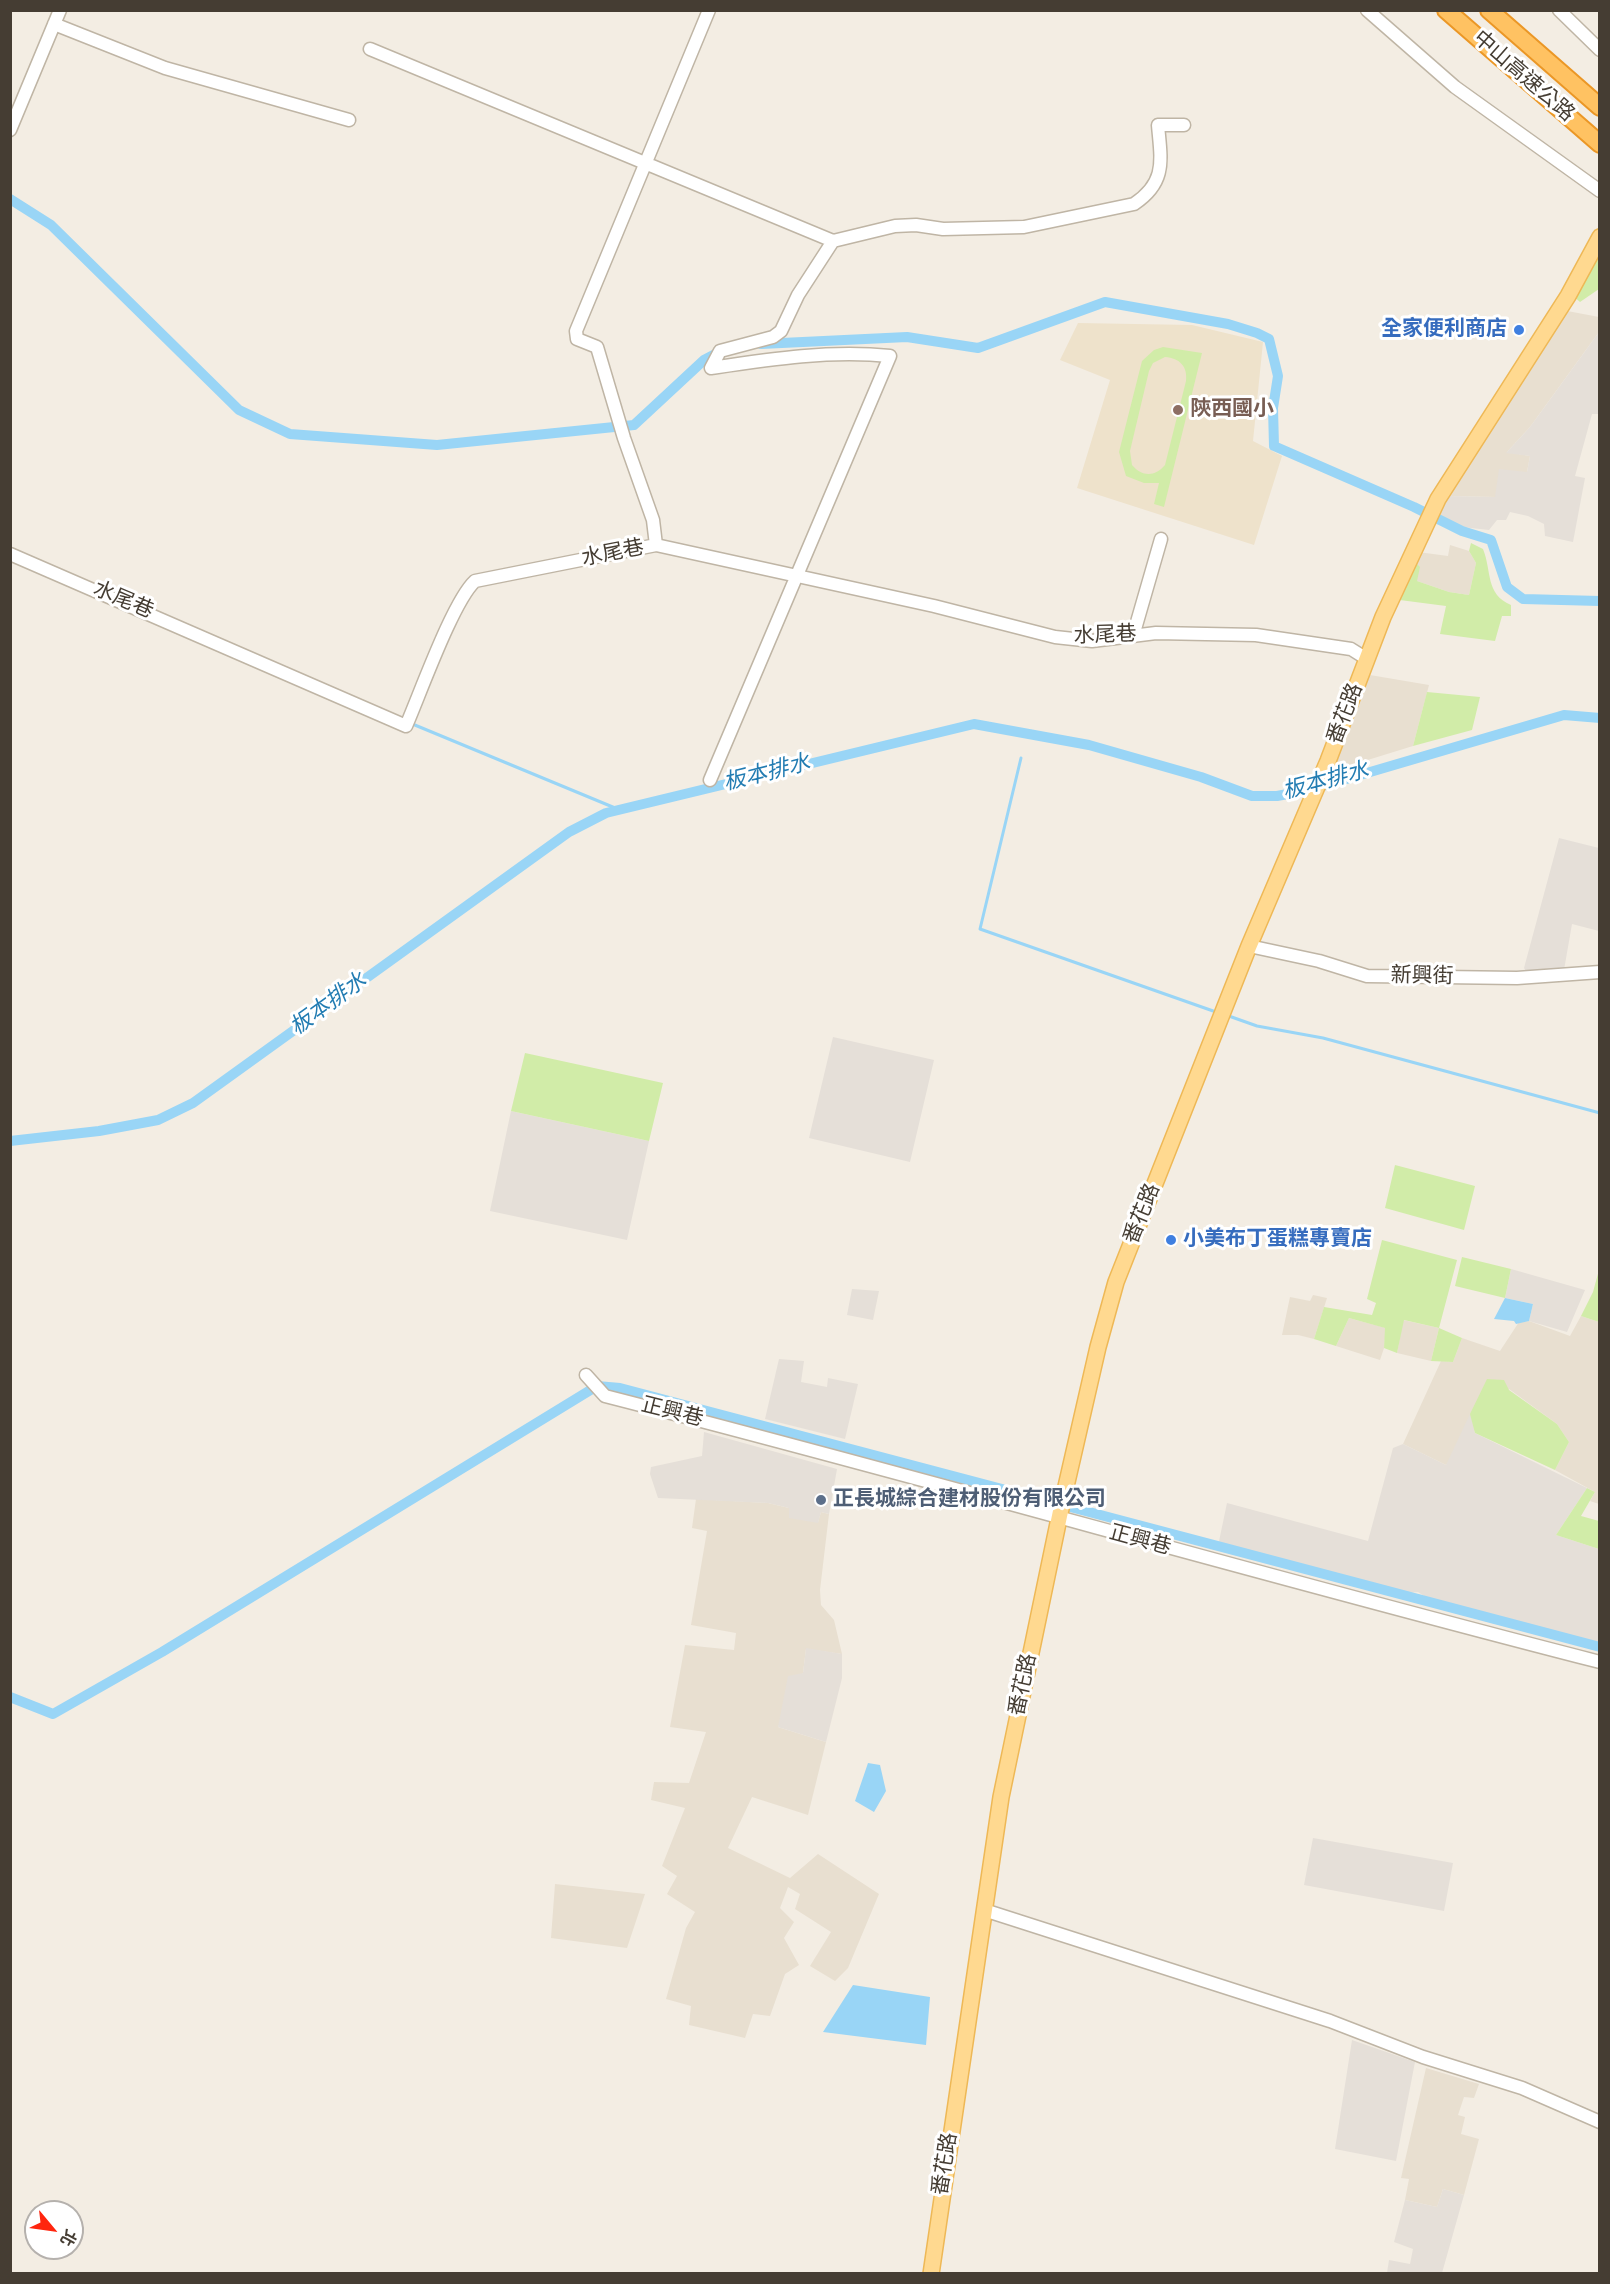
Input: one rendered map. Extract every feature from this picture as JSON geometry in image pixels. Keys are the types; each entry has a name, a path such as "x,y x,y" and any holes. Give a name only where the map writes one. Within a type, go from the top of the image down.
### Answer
{"highway":[{"name":"中山高速公路","path":"1446,10 1599,144"},
{"name":"中山高速公路","path":"1489,10 1599,107"}],"main road":[{"name":"番花路","path":"931,2274 1001,1797 1098,1347 1116,1282 1249,946 1328,761 1383,617 1438,499 1568,296 1599,237"}],"street":[{"path":"10,130 60,10"},
{"path":"656,545 653,520 624,438 597,347 577,339 576,331 709,10"},
{"path":"1366,10 1455,87 1599,191"},
{"path":"1559,10 1599,50"},
{"path":"54,24 165,68 349,120"},
{"path":"370,49 833,241 895,226 916,225 943,229 1024,227 1134,204 1148,193 1160,174 1158,125 1184,124"},
{"path":"710,780 890,356 854,353 809,354 711,368 720,351 773,337 781,331 798,295 819,267 833,241"},
{"path":"1133,636 1161,539"},
{"name":"水尾巷","path":"10,554 406,726 455,614 468,588 475,581 656,545 934,606 1055,637 1092,641 1156,633 1256,635 1351,649 1367,659"},
{"name":"新興街","path":"1249,946 1319,961 1367,976 1517,978 1599,972"},
{"name":"正興巷","path":"586,1376 604,1396 791,1443 1060,1519 1599,1662"},
{"path":"984,1910 1330,2021 1423,2057 1522,2088 1599,2122"}],"shaded area":[{"path":"1562,310 1599,317 1599,332 1530,427 1507,452 1530,456 1527,472 1495,497 1448,496"},
{"name":"陝西國小","path":"1078,323 1192,325 1263,342 1253,441 1282,456 1254,545 1077,488 1110,380 1060,360"},
{"path":"1599,332 1599,414 1592,414 1575,476 1585,478 1573,542 1545,536 1544,524 1528,516 1510,512 1506,520 1497,520 1489,530 1435,524 1448,496 1495,497 1499,469 1527,472 1530,456 1506,453 1530,427"},
{"path":"1450,545 1469,551 1476,563 1469,595 1449,592 1417,581 1412,559 1418,552 1448,556"},
{"path":"1364,674 1429,685 1413,746 1345,767 1329,761"},
{"path":"1559,838 1599,848 1599,931 1572,924 1564,970 1527,973 1524,968"},
{"path":"833,1037 934,1060 910,1162 809,1138"},
{"path":"511,1111 649,1141 627,1240 490,1211"},
{"path":"1511,1269 1585,1290 1567,1332 1529,1321 1533,1304 1505,1298"},
{"path":"852,1289 879,1291 873,1320 847,1315"},
{"path":"1313,1295 1327,1298 1314,1339 1298,1335 1282,1335 1290,1297 1310,1301"},
{"path":"1581,1316 1599,1322 1599,1504 1590,1501 1595,1492 1555,1470 1569,1442 1557,1424 1509,1389 1446,1465 1403,1444 1441,1361 1453,1362 1462,1338 1500,1351 1519,1322 1529,1321 1570,1336"},
{"path":"1349,1318 1386,1328 1380,1360 1336,1346"},
{"path":"1403,1320 1439,1328 1431,1361 1397,1353"},
{"path":"779,1359 804,1361 801,1382 827,1387 828,1378 858,1384 845,1439 765,1419"},
{"path":"1470,1414 1475,1433 1587,1488 1556,1535 1599,1549 1599,1649 1437,1604 1418,1592 1391,1594 1218,1546 1227,1503 1368,1541 1393,1448 1403,1444 1446,1465"},
{"path":"704,1432 837,1469 829,1514 821,1512 818,1523 789,1518 789,1508 768,1503 658,1498 650,1474 651,1467 702,1456"},
{"path":"696,1499 768,1503 789,1508 818,1522 821,1512 829,1514 820,1590 821,1605 834,1620 842,1654 806,1649 803,1673 778,1727 826,1742 808,1815 752,1797 728,1848 790,1878 818,1854 879,1894 848,1968 835,1981 810,1966 831,1932 795,1909 800,1894 788,1887 780,1908 794,1922 784,1938 799,1965 785,1974 770,2016 753,2014 745,2038 689,2025 691,2006 666,1999 686,1928 695,1912 667,1894 677,1876 662,1866 685,1808 651,1800 654,1782 689,1783 706,1732 670,1727 685,1645 734,1650 736,1633 691,1625 707,1531 692,1528"},
{"path":"806,1648 842,1654 842,1678 826,1742 778,1727 788,1676 803,1673"},
{"path":"1313,1838 1453,1863 1444,1911 1304,1885"},
{"path":"555,1884 645,1894 627,1948 551,1938"},
{"path":"1352,2040 1415,2062 1396,2161 1335,2149"},
{"path":"1426,2068 1479,2084 1474,2098 1464,2097 1458,2115 1465,2117 1461,2134 1479,2139 1464,2195 1443,2189 1437,2207 1405,2200 1409,2179 1401,2178"},
{"path":"1443,2189 1464,2195 1442,2273 1387,2273 1389,2260 1410,2264 1413,2249 1394,2242 1405,2200 1437,2207"}],"green space":[{"path":"1599,244 1599,289 1580,302 1572,295"},
{"path":"1163,347 1202,353 1164,507 1154,504 1159,483 1144,483 1126,476 1119,452 1142,361 1154,350","holes":["1165,357 1175,359 1182,364 1186,371 1186,381 1165,465 1157,472 1148,474 1140,472 1132,465 1130,451 1149,371 1153,363"]},
{"path":"1471,543 1483,549 1493,588 1497,595 1511,605 1511,616 1502,616 1495,641 1440,634 1446,606 1392,599 1412,559 1420,567 1417,581 1449,592 1469,595 1476,563 1469,551"},
{"path":"1427,692 1480,697 1472,730 1413,746"},
{"path":"525,1053 663,1083 649,1141 511,1111"},
{"path":"1395,1165 1475,1186 1464,1230 1385,1208"},
{"path":"1382,1240 1457,1260 1439,1328 1404,1320 1397,1353 1384,1348 1385,1328 1349,1318 1336,1346 1314,1339 1324,1307 1372,1315 1376,1303 1367,1299"},
{"path":"1462,1257 1511,1269 1505,1298 1455,1286"},
{"path":"1599,1270 1599,1322 1581,1316 1593,1292"},
{"path":"1439,1328 1462,1338 1453,1362 1431,1361"},
{"path":"1487,1379 1504,1380 1509,1390 1557,1424 1569,1442 1555,1470 1475,1433 1470,1414"},
{"path":"1587,1488 1595,1492 1581,1516 1599,1521 1599,1549 1556,1535"}],"water":[{"path":"1505,1298 1533,1304 1529,1321 1516,1324 1514,1321 1494,1319"},
{"path":"868,1763 880,1765 886,1791 874,1812 855,1801"},
{"path":"853,1985 930,1997 926,2045 823,2032"}],"waterway":[{"path":"10,199 51,225 239,410 290,434 437,445 634,425 704,360 723,350"},
{"path":"761,344 907,337 978,348 1105,302 1228,324 1269,339 1278,376 1273,408 1274,446 1414,507 1462,531 1491,540 1507,587 1523,599 1600,601"},
{"name":"板本排水","path":"10,1141 99,1131 158,1120 193,1103 569,832 606,813 974,724 1089,745 1201,777 1252,796 1277,796 1309,790 1564,715 1600,718"},
{"path":"410,723 620,810"},
{"path":"1021,758 980,929 1216,1012"},
{"path":"1226,1015 1257,1026 1323,1038 1600,1113"},
{"path":"10,1697 53,1714 162,1652 597,1386 620,1388 1600,1647"}],"place":[{"name":"全家便利商店","path":"1519,330"},
{"name":"陝西國小","path":"1178,410"},
{"name":"小美布丁蛋糕專賣店","path":"1171,1240"},
{"name":"正長城綜合建材股份有限公司","path":"821,1500"}]}
